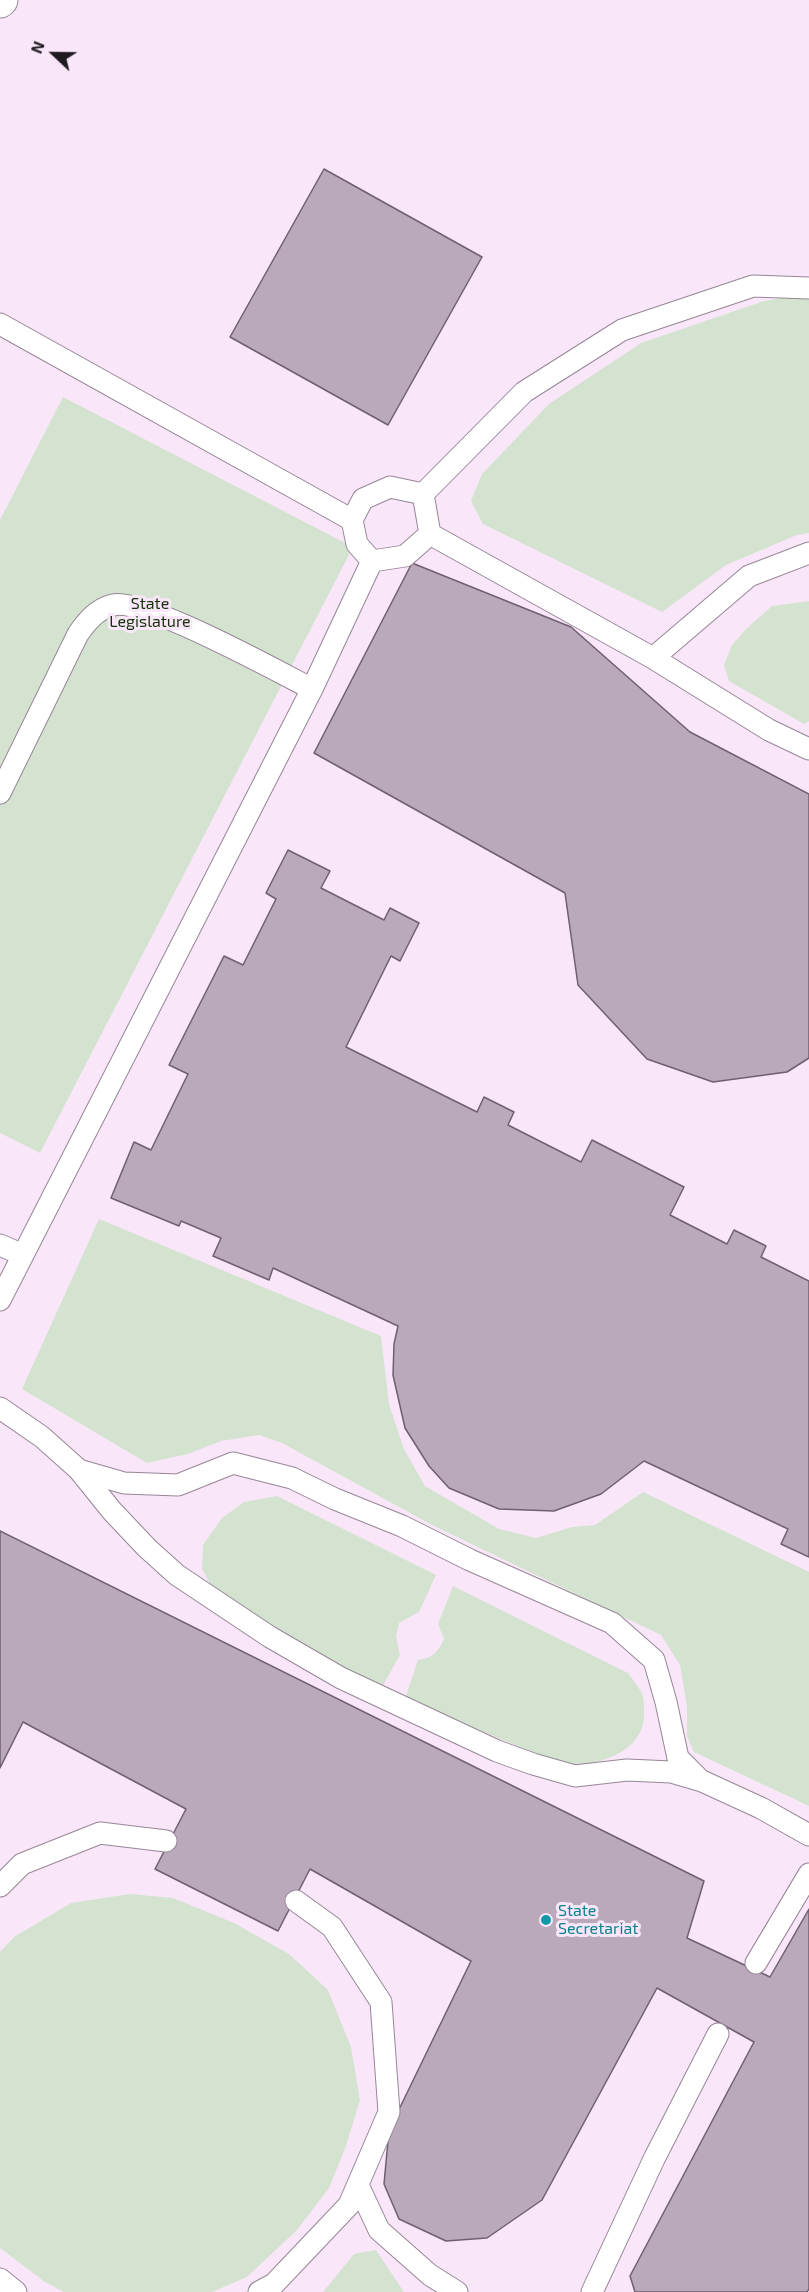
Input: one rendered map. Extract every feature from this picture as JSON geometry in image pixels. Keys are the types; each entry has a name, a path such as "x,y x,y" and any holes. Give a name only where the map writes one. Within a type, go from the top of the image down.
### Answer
{"lane":[{"path":"423,494 524,392 622,330 753,286 809,288"},
{"path":"0,324 352,520"},
{"path":"372,561 357,544 352,520 363,499 390,487 423,494"},
{"path":"423,494 430,534"},
{"path":"372,561 405,556 430,534"},
{"path":"430,534 653,658 770,730 809,749"},
{"path":"653,658 749,576 809,553"},
{"path":"0,1300 312,689 372,561"},
{"path":"0,793 78,634 91,616 114,605 144,609 171,620 312,689"},
{"path":"0,1245 23,1255"},
{"path":"0,1408 42,1437 80,1470 112,1511 147,1548 177,1575 270,1637 341,1678 497,1751 575,1776 627,1770 671,1772 702,1781 761,1808 809,1835"},
{"path":"80,1470 124,1483 178,1485 233,1463 292,1478 612,1623 654,1660 678,1758 702,1781"},
{"path":"0,1886 22,1864 100,1833 166,1841"},
{"path":"756,1963 809,1874"},
{"path":"259,2292 274,2284 349,2205 389,2112 381,2002 333,1927 296,1901"},
{"path":"592,2292 655,2157 718,2034"},
{"path":"358,2185 379,2230 430,2275 457,2292"},
{"path":"0,2279 16,2292"}],"green space":[{"path":"809,294 809,533 797,535 726,565 662,612 483,524 471,501 482,474 549,404 641,343 764,301"},
{"name":"State Legislature","path":"63,397 353,547 40,1153 0,1133 0,520"},
{"path":"809,601 809,721 804,724 729,681 724,665 732,645 772,606"},
{"path":"99,1219 381,1336 389,1404 404,1449 425,1486 499,1529 536,1538 572,1527 595,1525 643,1492 809,1572 809,1806 694,1752 687,1736 687,1706 680,1665 661,1635 432,1525 282,1443 259,1435 221,1441 188,1454 147,1463 22,1389"},
{"path":"277,1496 436,1575 419,1612 399,1623 396,1637 400,1655 381,1689 219,1600 202,1569 203,1545 222,1518 244,1502"},
{"path":"453,1586 628,1673 643,1697 643,1725 638,1736 620,1753 570,1768 405,1699 418,1660 434,1654 444,1639 438,1624"},
{"path":"130,1894 173,1898 234,1923 289,1954 328,1990 351,2047 360,2100 346,2146 329,2188 297,2230 247,2277 212,2292 64,2292 45,2282 0,2248 0,1952 14,1937 71,1903"},
{"path":"376,2250 404,2292 323,2292 354,2254"}],"building":[{"path":"324,169 482,257 388,425 230,337"},
{"path":"412,563 571,627 690,732 809,794 809,1058 787,1072 713,1082 647,1059 578,985 565,893 314,753"},
{"path":"288,850 330,871 321,888 384,920 390,908 419,923 400,961 391,956 346,1047 477,1112 484,1097 514,1112 508,1125 581,1162 592,1140 684,1187 670,1215 727,1244 734,1230 766,1246 761,1257 809,1281 809,1557 781,1544 788,1529 644,1461 601,1494 554,1511 499,1509 449,1488 429,1466 405,1428 393,1375 394,1344 398,1326 273,1268 269,1280 213,1256 221,1238 181,1221 179,1226 111,1198 134,1142 151,1150 188,1074 169,1065 224,956 243,965 276,899 266,893"},
{"name":"State Secretariat","path":"0,1531 704,1881 687,1938 770,1977 809,1909 809,2289 807,2292 635,2292 630,2276 754,2042 657,1988 542,2200 487,2238 446,2241 399,2219 384,2184 389,2130 471,1961 310,1869 278,1931 155,1869 186,1809 23,1722 0,1768"}],"place":[{"name":"State Secretariat","path":"546,1920"}]}
